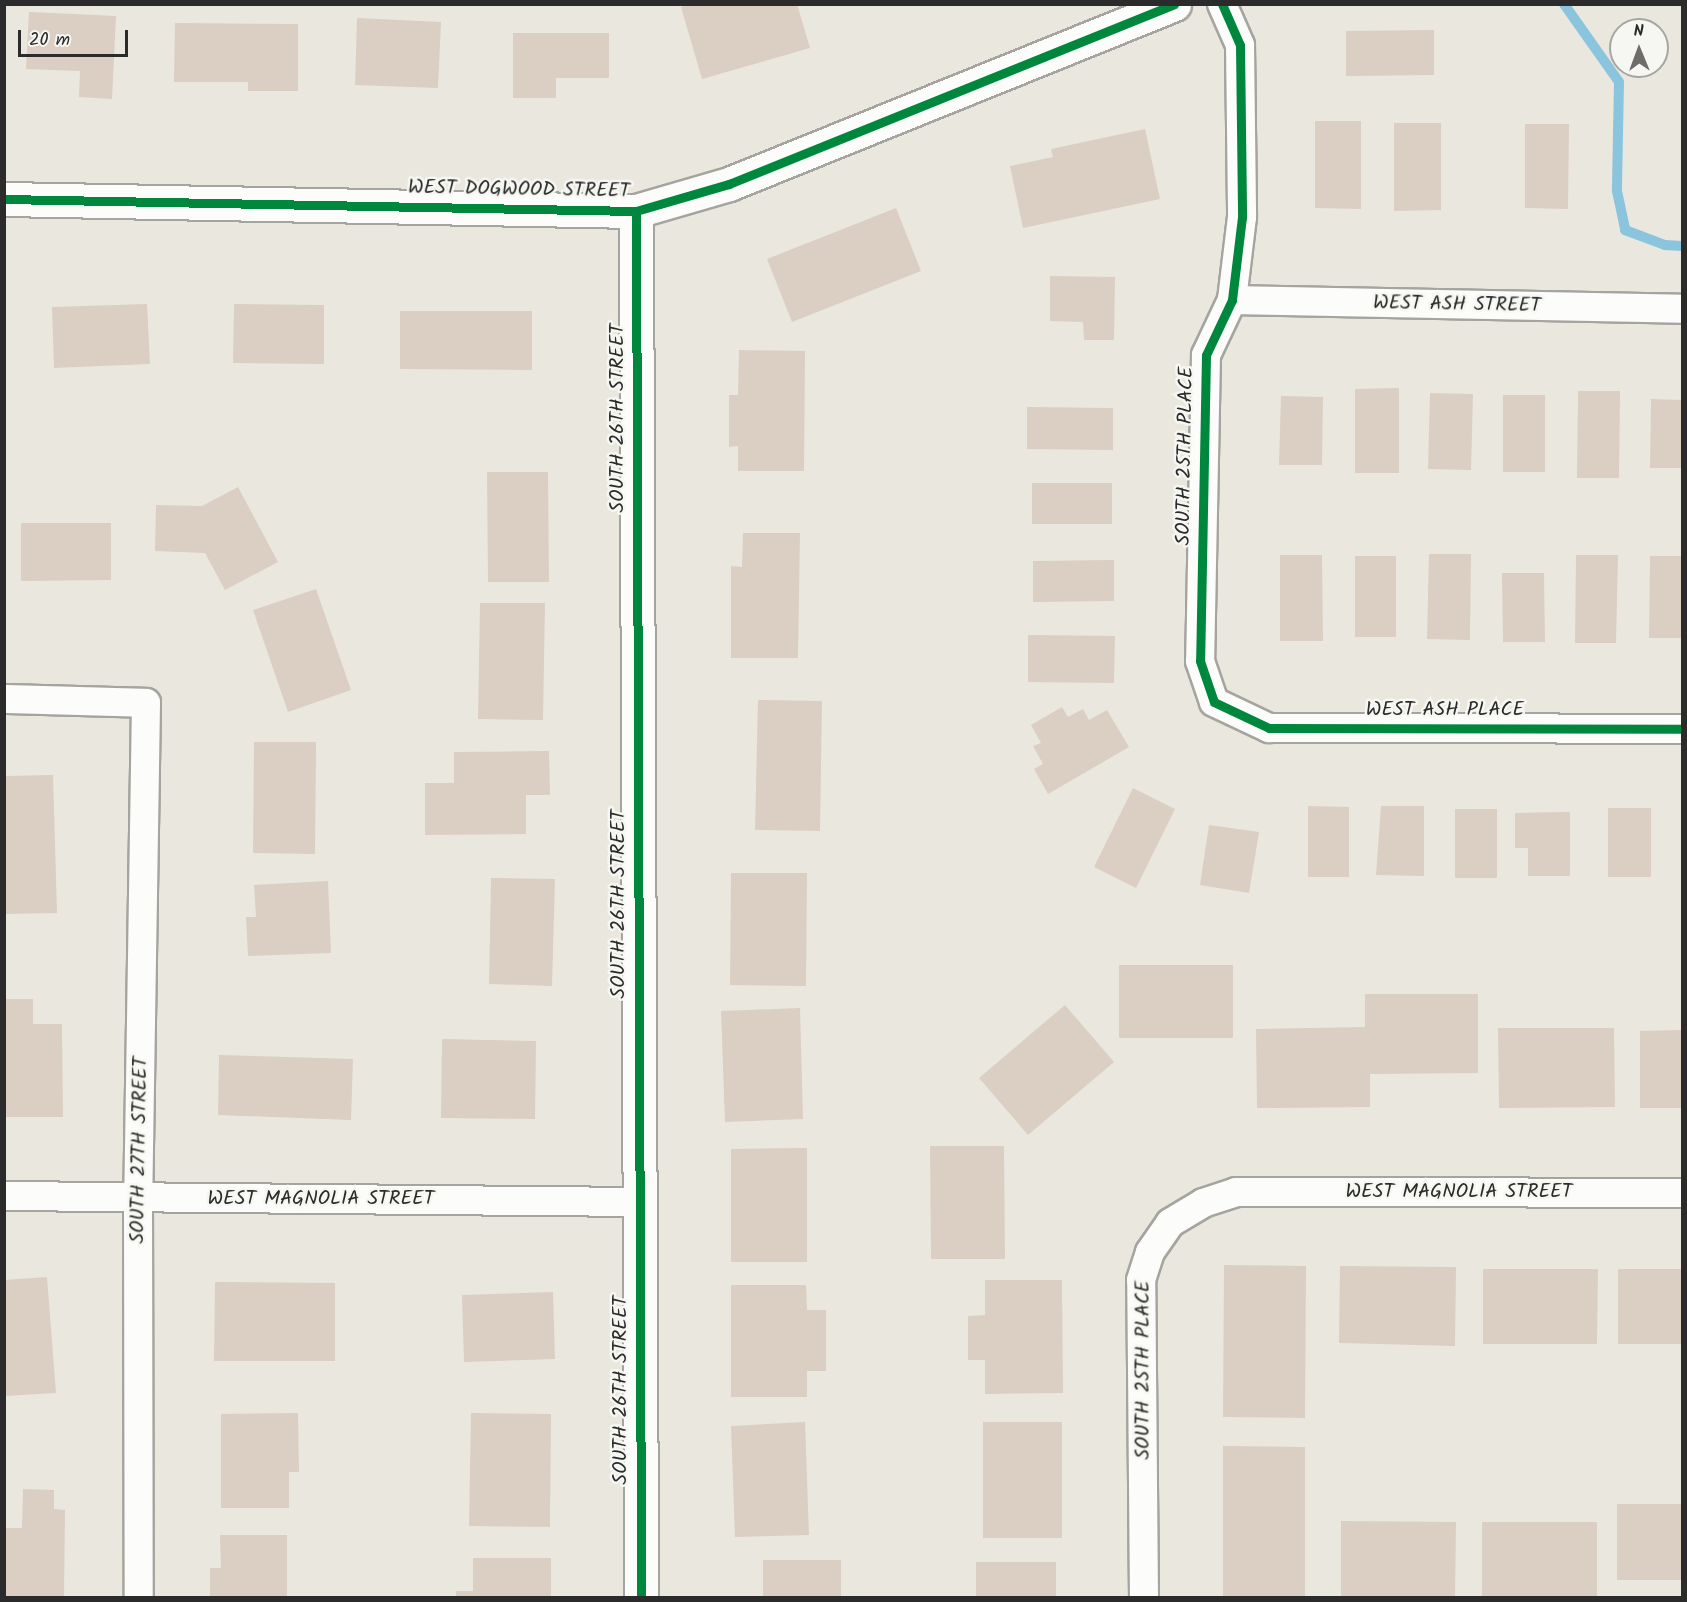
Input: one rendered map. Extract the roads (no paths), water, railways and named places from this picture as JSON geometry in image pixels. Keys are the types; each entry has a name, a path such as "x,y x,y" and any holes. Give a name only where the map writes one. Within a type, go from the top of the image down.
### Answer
{"street":[{"name":"WEST DOGWOOD STREET","path":"4,199 636,211 729,184 1174,4"},
{"name":"SOUTH 25TH PLACE","path":"1214,702 1200,661 1206,355 1232,300 1242,217 1240,45 1222,4"},
{"name":"SOUTH 26TH STREET","path":"636,211 640,1598"},
{"name":"WEST ASH STREET","path":"1232,300 1683,309"},
{"name":"SOUTH 27TH STREET","path":"4,699 146,703 138,1198 139,1598"},
{"name":"WEST ASH PLACE","path":"1214,702 1269,728 1683,729"},
{"name":"SOUTH 25TH PLACE","path":"1144,1598 1141,1280 1150,1252 1170,1223 1203,1203 1236,1192"},
{"name":"WEST MAGNOLIA STREET","path":"1236,1192 1683,1193"},
{"name":"WEST MAGNOLIA STREET","path":"4,1196 638,1202"}],"waterway":[{"path":"1564,4 1619,82 1617,191 1625,230 1665,245 1682,246"}]}
